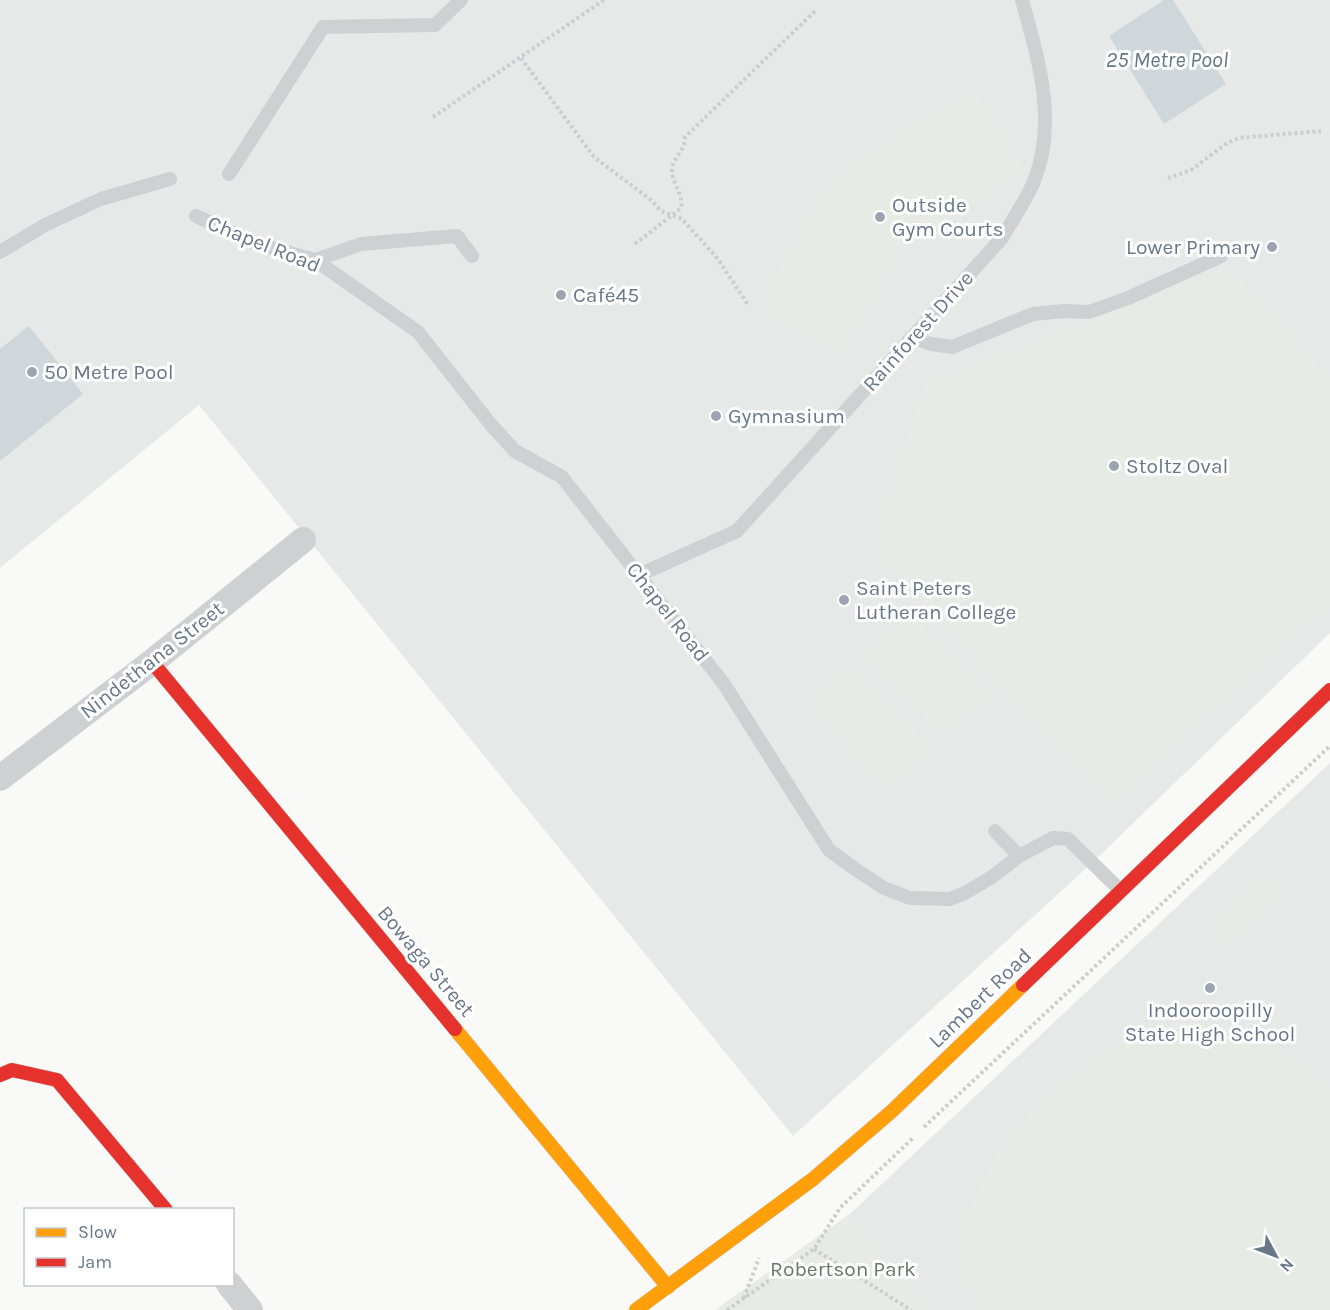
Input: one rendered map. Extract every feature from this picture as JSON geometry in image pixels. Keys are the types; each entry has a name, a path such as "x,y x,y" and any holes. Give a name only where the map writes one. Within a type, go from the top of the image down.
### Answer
{"street":[{"name":"Nindethana Street","path":"0,778 152,662 303,540"},
{"name":"Bowaga Street","path":"152,662 668,1287"},
{"name":"Lambert Road","path":"636,1310 813,1179 884,1118 1330,690"},
{"path":"0,1075 12,1070 57,1080 165,1208"},
{"path":"231,1286 250,1310"}],"lane":[{"path":"229,174 323,27 435,25 461,0"},
{"name":"Rainforest Drive","path":"639,575 737,531 1002,238 1034,182 1046,141 1047,119 1035,47 1022,0"},
{"path":"0,252 45,225 101,199 170,179"},
{"name":"Chapel Road","path":"196,216 258,244 315,260 418,332 492,426 515,451 562,477 724,684 829,850 884,888 910,898 950,898 965,893 992,877 1019,856 1053,838 1068,839 1121,891"},
{"path":"315,260 361,244 457,236 472,256"},
{"path":"912,338 952,347 1033,314 1064,311 1089,312 1128,298 1221,256"},
{"path":"995,831 1019,856"}],"path":[{"path":"433,117 604,0"},
{"path":"635,244 681,208 682,202 672,170 675,159 685,144 685,137 816,11"},
{"path":"520,58 594,157 651,200 661,211 682,219 718,259 748,304"},
{"path":"1168,178 1191,170 1227,143 1239,138 1322,131"},
{"path":"727,1310 814,1249 840,1208 861,1186 1330,746"},
{"path":"814,1249 866,1279 911,1310"},
{"path":"744,1298 758,1261 764,1252"}],"shaded area":[{"name":"Saint Peters Lutheran College","path":"0,0 1330,0 1330,633 1092,863 793,1136 199,405 0,568"},
{"name":"Indooroopilly State High School","path":"1330,763 1330,1310 929,1310 851,1213"}],"green space":[{"name":"Outside Gym Courts","path":"974,88 1026,171 907,245 840,356 757,305 824,189 851,164"},
{"name":"Stoltz Oval","path":"1230,266 1330,378 1330,604 1112,804 870,549 924,382 1042,340"},
{"path":"910,611 990,696 944,739 864,655"},
{"path":"853,663 933,748 888,791 807,706"},
{"path":"1263,873 1283,894 1228,947 1208,927"},
{"path":"1183,1023 1243,1030 1304,1062 1330,1090 1330,1310 976,1310 967,1288 966,1213 994,1156 1039,1100 1106,1047"},
{"name":"Robertson Park","path":"851,1213 929,1310 715,1310"}],"water":[{"name":"25 Metre Pool","path":"1164,0 1173,0 1226,84 1164,124 1109,36"},
{"name":"50 Metre Pool","path":"29,326 83,394 0,461 0,349"}],"traffic: slow":[{"path":"636,1310 813,1179 892,1111 1023,985"},
{"path":"455,1029 668,1287"}],"traffic: jam":[{"path":"152,662 455,1029"},
{"path":"1023,985 1330,690"},
{"path":"0,1075 12,1070 57,1080 164,1208"}],"place":[{"name":"Outside Gym Courts","path":"880,217"},
{"name":"Lower Primary","path":"1272,247"},
{"name":"Café45","path":"561,295"},
{"name":"50 Metre Pool","path":"32,372"},
{"name":"Gymnasium","path":"716,416"},
{"name":"Stoltz Oval","path":"1114,466"},
{"name":"Saint Peters Lutheran College","path":"844,600"},
{"name":"Indooroopilly State High School","path":"1210,988"}]}
